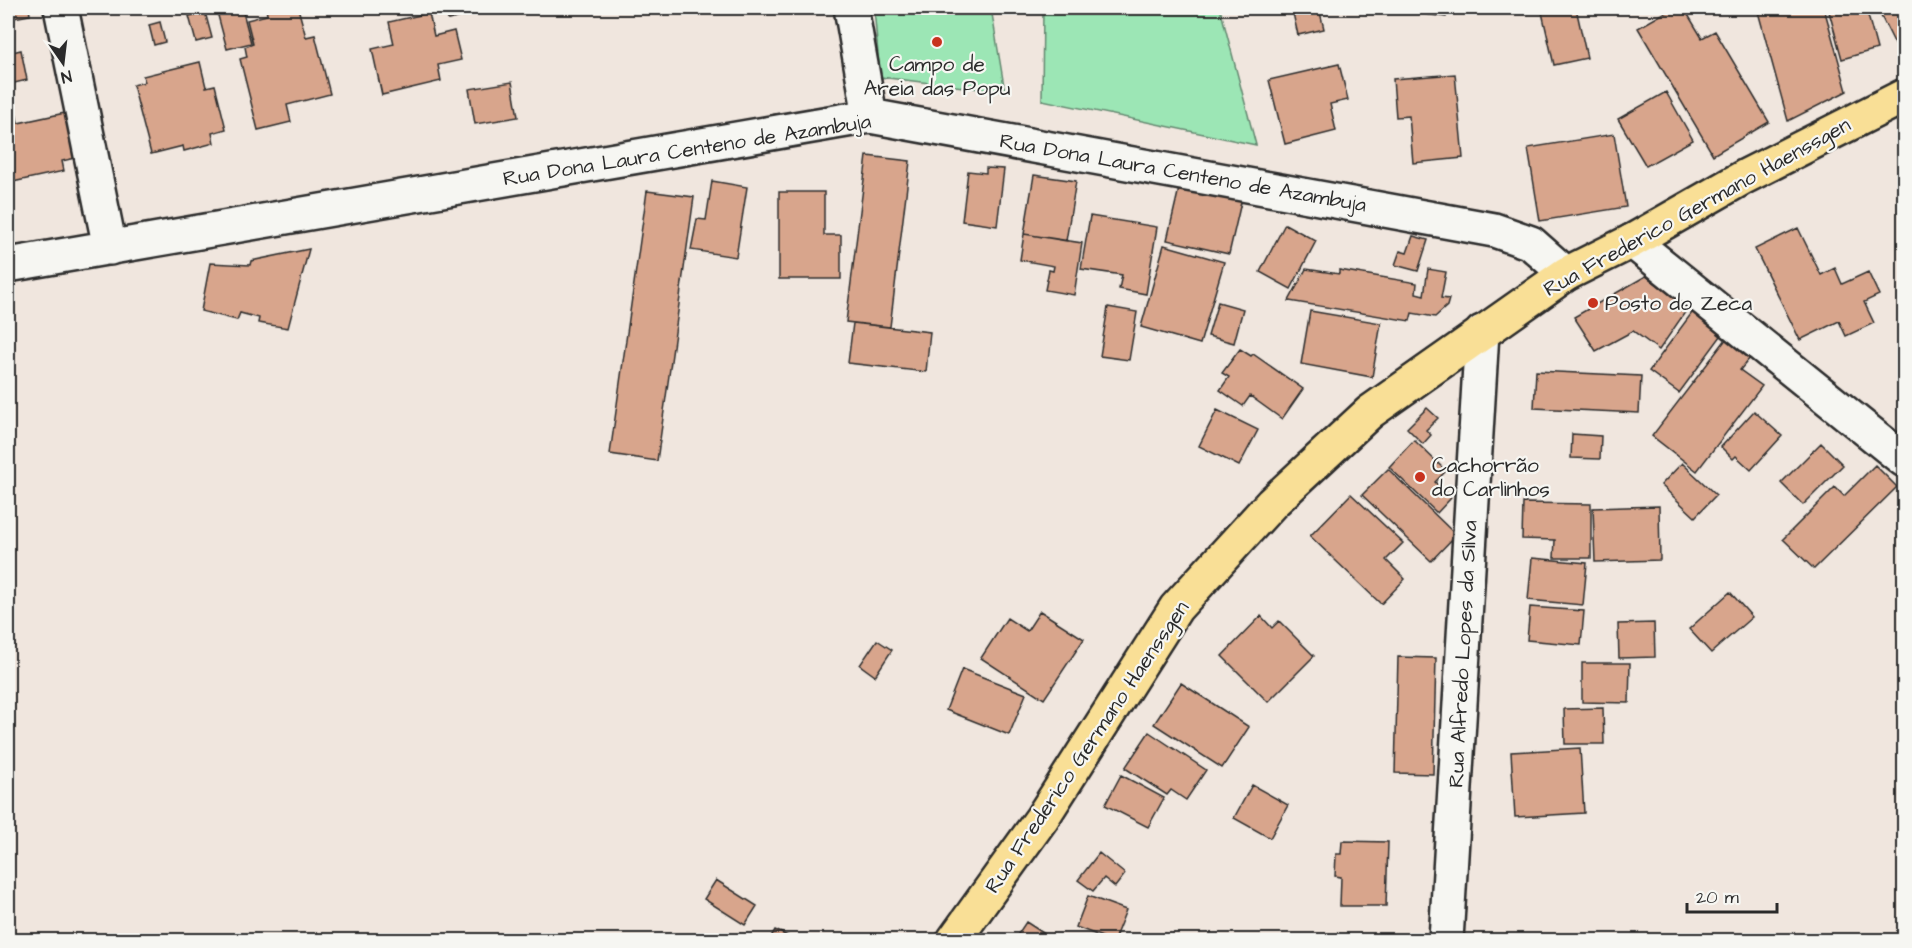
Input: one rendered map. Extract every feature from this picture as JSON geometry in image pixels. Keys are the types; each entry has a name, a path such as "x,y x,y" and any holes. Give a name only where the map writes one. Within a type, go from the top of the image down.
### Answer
{"main road":[{"name":"Rua Frederico Germano Haenssgen","path":"954,940 1042,818 1176,608 1272,503 1370,412 1566,274 1632,241 1744,177 1905,96"}],"street":[{"path":"61,8 110,248"},
{"path":"851,8 870,116"},
{"name":"Rua Dona Laura Centeno de Azambuja","path":"8,265 870,116 1494,230 1531,243 1566,274"},
{"path":"1632,241 1905,460"},
{"name":"Rua Alfredo Lopes da Silva","path":"1446,940 1482,332"}],"green space":[{"name":"Campo de Areia das Popu","path":"874,8 991,8 1005,92 880,77"},
{"path":"1043,8 1220,8 1256,145 1042,100"}],"building":[{"path":"8,8 29,8 30,15 8,19"},
{"path":"216,8 242,8 251,43 227,49"},
{"path":"266,8 298,8 306,37 315,35 330,94 287,105 291,122 258,130 240,59 247,57 245,47 253,44 247,20 267,15"},
{"path":"445,8 498,8 448,20"},
{"path":"1319,8 1324,29 1298,35 1292,9"},
{"path":"1425,8 1452,8 1452,11 1447,10 1446,17 1424,14"},
{"path":"1541,8 1576,8 1587,58 1554,65"},
{"path":"1673,8 1684,8 1702,38 1715,31 1769,122 1713,155 1638,28"},
{"path":"1757,8 1824,8 1847,91 1788,121"},
{"path":"1828,8 1866,8 1877,49 1842,59"},
{"path":"1877,8 1904,8 1904,42 1896,46"},
{"path":"205,12 212,38 196,42 189,16"},
{"path":"429,13 434,36 454,31 461,60 438,65 441,81 382,95 372,49 394,44 389,22"},
{"path":"160,22 165,42 154,45 149,25"},
{"path":"21,50 27,80 10,84 18,123 65,113 75,158 62,161 64,171 8,183 8,53"},
{"path":"200,62 206,87 215,85 226,129 212,133 214,143 184,151 183,146 151,154 133,85 145,82 143,76"},
{"path":"1339,64 1348,100 1330,104 1336,131 1285,144 1269,80"},
{"path":"1455,74 1463,158 1413,163 1409,116 1396,117 1393,79"},
{"path":"512,82 518,117 475,124 469,89"},
{"path":"1666,92 1693,140 1646,166 1618,119"},
{"path":"1614,134 1626,207 1540,221 1528,148"},
{"path":"867,156 910,161 890,327 846,322"},
{"path":"986,168 1004,169 997,226 962,221 968,171 986,173"},
{"path":"1034,175 1076,181 1066,241 1024,234"},
{"path":"712,181 747,187 736,257 691,250 697,219 706,220"},
{"path":"1180,184 1242,198 1229,254 1167,240"},
{"path":"647,191 694,197 657,461 610,454"},
{"path":"779,192 824,192 824,235 841,235 841,279 779,279"},
{"path":"1090,216 1157,227 1146,294 1119,289 1122,275 1081,269"},
{"path":"1285,224 1316,241 1291,289 1260,272"},
{"path":"1798,228 1821,275 1835,268 1842,284 1868,272 1879,295 1864,302 1874,323 1846,336 1839,321 1800,340 1755,249"},
{"path":"1024,234 1082,243 1074,295 1045,290 1049,270 1053,271 1054,266 1020,260"},
{"path":"1413,236 1428,240 1418,271 1395,265 1400,251 1407,253"},
{"path":"1164,245 1224,262 1200,344 1141,327"},
{"path":"309,249 288,328 258,323 259,318 240,313 237,320 201,311 210,263 250,265 251,261"},
{"path":"1306,269 1339,274 1339,270 1417,283 1416,293 1424,295 1428,269 1446,272 1441,298 1449,299 1447,306 1435,317 1412,313 1410,321 1289,301"},
{"path":"1646,276 1688,308 1659,350 1633,331 1596,351 1574,317"},
{"path":"1218,302 1243,309 1234,343 1208,336"},
{"path":"1108,307 1137,312 1129,360 1100,356"},
{"path":"1694,310 1724,332 1679,393 1649,371"},
{"path":"1310,311 1381,323 1372,377 1301,364"},
{"path":"853,323 930,332 926,372 848,363"},
{"path":"1730,334 1754,353 1740,370 1762,386 1697,471 1652,436"},
{"path":"1240,349 1251,356 1253,354 1303,389 1282,419 1250,396 1243,406 1220,390 1229,377 1222,373"},
{"path":"1536,371 1641,376 1639,413 1534,408"},
{"path":"1427,408 1438,418 1426,430 1431,435 1423,444 1407,428"},
{"path":"1217,410 1258,430 1239,466 1199,446"},
{"path":"1754,411 1782,436 1751,470 1736,456 1733,459 1721,447"},
{"path":"1572,434 1601,436 1600,459 1571,458"},
{"name":"Cachorrão do Carlinhos","path":"1414,440 1446,471 1435,482 1451,498 1437,513 1389,467"},
{"path":"1821,443 1843,465 1803,505 1781,483"},
{"path":"1682,463 1716,495 1695,517 1661,485"},
{"path":"1875,465 1897,487 1814,569 1783,539 1835,487 1844,496"},
{"path":"1388,469 1456,535 1431,561 1362,495"},
{"path":"1351,494 1403,543 1386,560 1405,579 1381,604 1310,536"},
{"path":"1523,503 1591,504 1591,558 1554,558 1555,540 1522,539"},
{"path":"1659,506 1660,560 1595,562 1593,508"},
{"path":"1532,558 1587,563 1583,605 1528,600"},
{"path":"1730,592 1752,617 1711,653 1689,629"},
{"path":"1530,607 1584,611 1581,645 1527,640"},
{"path":"1040,611 1084,639 1044,699 981,658 1007,618 1027,631"},
{"path":"1261,616 1272,628 1279,621 1314,656 1268,702 1222,656"},
{"path":"1654,623 1655,657 1619,658 1618,624"},
{"path":"877,640 892,650 875,676 860,665"},
{"path":"1398,657 1436,658 1433,774 1395,773"},
{"path":"1582,663 1630,663 1629,703 1582,702"},
{"path":"962,669 1026,694 1009,735 946,710"},
{"path":"1181,683 1249,727 1222,768 1154,724"},
{"path":"1603,708 1604,744 1565,744 1564,709"},
{"path":"1149,732 1206,770 1186,800 1171,790 1167,795 1125,768"},
{"path":"1580,748 1584,813 1515,817 1511,752"},
{"path":"1121,775 1164,798 1148,827 1105,805"},
{"path":"1252,785 1288,805 1270,838 1234,818"},
{"path":"1342,841 1388,842 1386,906 1340,906 1341,877 1335,876 1336,854 1341,854"},
{"path":"1099,853 1125,874 1115,887 1104,878 1093,891 1078,880"},
{"path":"716,880 757,906 745,925 704,899"},
{"path":"1088,896 1126,910 1114,940 1076,927"},
{"path":"1026,922 1054,940 1014,940"},
{"path":"775,930 796,940 769,940"}],"place":[{"name":"Campo de Areia das Popu","path":"937,42"},
{"name":"Posto do Zeca","path":"1593,303"},
{"name":"Cachorrão do Carlinhos","path":"1420,477"}]}
